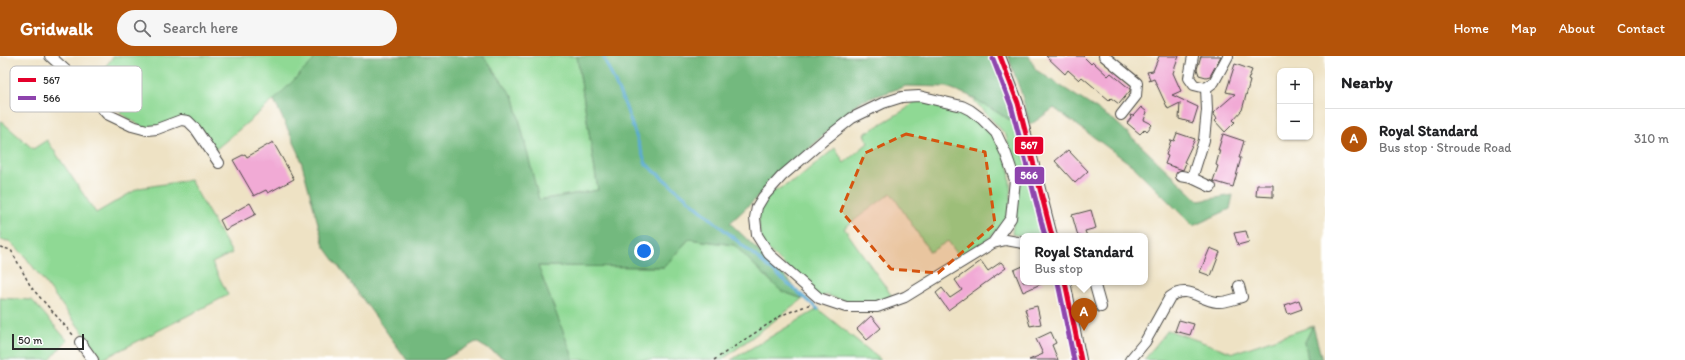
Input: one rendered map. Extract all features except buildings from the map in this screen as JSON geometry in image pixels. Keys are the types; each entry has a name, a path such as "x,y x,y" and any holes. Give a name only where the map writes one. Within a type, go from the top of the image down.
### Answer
{"street":[{"path":"50,56 61,66"},
{"path":"1000,56 1018,103 1051,233"},
{"path":"1104,56 1137,82 1136,96 1121,115"},
{"path":"1193,56 1189,78 1194,85 1206,88"},
{"path":"1206,88 1214,82 1228,56"},
{"path":"1192,178 1204,140 1207,110 1206,88"},
{"path":"992,243 1011,218 1015,180 1006,154 996,133 982,119 962,106 919,96 902,97 889,101 852,118 782,176 763,197 757,207 755,218 757,235 769,254 819,298 846,307 876,307 905,297 992,243 1006,240 1020,242"},
{"path":"105,112 132,126 147,130 157,129 181,120 188,121 195,128 219,163"},
{"path":"1181,176 1192,178 1211,187"},
{"path":"1066,285 1081,360"},
{"path":"1095,285 1101,308"},
{"path":"1130,360 1145,342 1170,297 1176,292 1188,292 1211,301 1219,302 1242,297 1239,286"},
{"path":"80,342 93,360"}],"path":[{"path":"0,247 11,250 31,287 80,342"},
{"path":"714,360 782,315 808,305"}],"highlighted area":[{"path":"906,134 985,152 995,224 938,273 891,269 841,211 865,153"}],"green space":[{"path":"114,56 310,56 314,60 274,100 215,150 188,121 147,130 120,113 142,112 142,66 106,66"},
{"path":"310,56 483,56 514,98 539,200 598,190 577,56 991,56 1017,124 970,96 947,87 906,86 859,102 730,223 789,280 803,299 781,291 734,245 689,239 664,267 538,266 574,360 507,360 476,342 443,360 407,360 324,246 299,153 274,100 314,60"},
{"path":"483,56 577,56 598,190 538,200 514,98"},
{"path":"1008,56 1029,56 1036,70 1115,121 1199,201 1233,195 1230,209 1193,226 1133,166 1054,108 1030,125 1021,92"},
{"path":"919,96 961,107 988,124 1009,166 1011,198 1008,216 993,235 961,259 948,241 930,252 891,193 844,228 894,299 855,304 826,295 819,298 761,243 757,207 763,197 798,179 835,148 844,163 868,143 864,134 906,109"},
{"path":"970,96 1017,124 1041,233 1020,233 1020,236 1012,234 1017,179 1006,135"},
{"path":"0,120 33,149 47,140 96,213 139,188 190,180 232,253 212,263 228,295 103,359 24,255 9,241 0,240"},
{"path":"689,239 734,245 781,291 803,299 722,360 574,360 537,266 664,267"},
{"path":"0,298 32,300 67,340 50,360 0,360"},
{"path":"818,309 881,360 731,360"},
{"path":"1313,326 1305,342 1308,360 1144,360 1168,330 1233,353"},
{"path":"1313,326 1322,360 1308,360 1305,342"}],"waterway":[{"path":"603,56 625,105 646,164 818,309"}],"transit line":[{"name":"567","path":"1000,56 1018,103 1051,233"},
{"name":"566","path":"993,59 1011,105 1044,233"},
{"name":"566","path":"1058,285 1074,360"},
{"name":"567","path":"1066,285 1081,360"}],"place":[{"name":"Royal Standard","path":"1084,331"}]}
